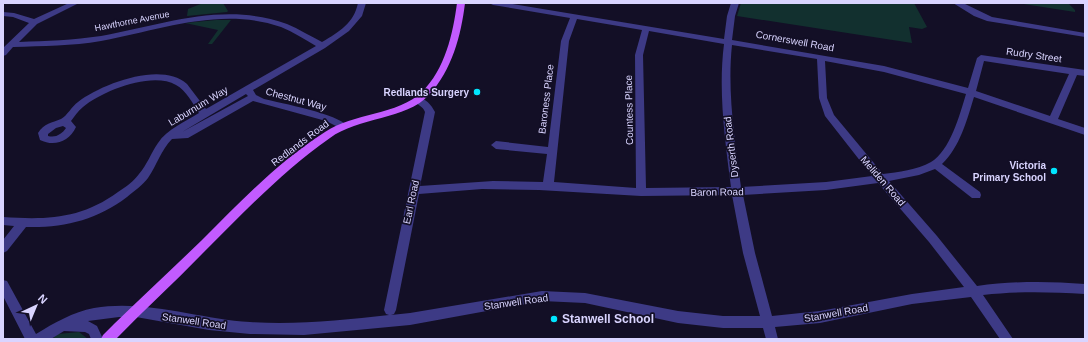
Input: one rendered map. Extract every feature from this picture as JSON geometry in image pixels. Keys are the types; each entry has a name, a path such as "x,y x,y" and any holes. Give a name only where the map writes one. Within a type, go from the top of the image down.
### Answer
{"main road":[{"name":"Redlands Road","path":"107,339 268,182 306,151 342,126 360,119 406,106 418,100 432,85 448,57 458,26 461,3"}],"street":[{"path":"3,53 34,22 74,3"},
{"name":"Laburnum Way","path":"3,221 43,224 72,220 107,207 140,181 145,175 160,146 170,135 205,114 251,93 322,46 355,22 360,13 362,3"},
{"name":"Cornerswell Road","path":"494,3 821,57 913,76 970,92 1085,132"},
{"name":"Dyserth Road","path":"735,3 731,16 725,70 726,95 737,191 749,253 766,322 772,339"},
{"path":"957,3 990,19 1085,35"},
{"path":"3,14 34,22"},
{"name":"Hawthorne Avenue","path":"10,45 83,40 199,18 233,16 258,18 284,25 322,46"},
{"name":"Baroness Place","path":"548,186 565,41 574,17"},
{"name":"Countess Place","path":"641,192 639,55 646,28"},
{"name":"Meliden Road","path":"821,57 823,98 826,110 843,134 921,225 974,292 1007,339"},
{"name":"Baron Road","path":"414,190 504,185 548,186 641,192 789,189 880,178 921,170 935,164 949,150 981,58"},
{"name":"Rudry Street","path":"981,58 1085,73"},
{"path":"1052,121 1074,72"},
{"path":"65,122 75,109 92,97 120,84 149,78 172,80 180,83 205,114"},
{"path":"170,135 185,136 251,93"},
{"name":"Chestnut Way","path":"251,93 261,101 334,121 342,126"},
{"name":"Earl Road","path":"390,310 430,112 428,107 418,100"},
{"path":"496,145 551,151"},
{"path":"935,164 976,195"},
{"path":"3,248 23,223"},
{"path":"3,285 32,339"},
{"name":"Stanwell Road","path":"40,339 59,327 93,314 119,311 136,311 209,324 250,328 304,329 410,319 542,296 585,298 678,317 723,322 766,322 820,317 912,299 1009,287 1046,286 1085,290"},
{"path":"59,327 86,326 93,330 98,339"}],"green space":[{"path":"203,3 223,3 228,11 187,16 188,9"},
{"path":"741,3 914,3 927,27 922,29 909,27 912,43 737,16"},
{"path":"1017,3 1068,3 1075,10 1075,12"},
{"path":"231,20 212,44 208,44 218,30 185,23"},
{"path":"79,332 88,339 52,339 58,334"}],"place":[{"name":"Redlands Surgery","path":"477,92"},
{"name":"Victoria Primary School","path":"1054,171"},
{"name":"Stanwell School","path":"554,319"}]}
